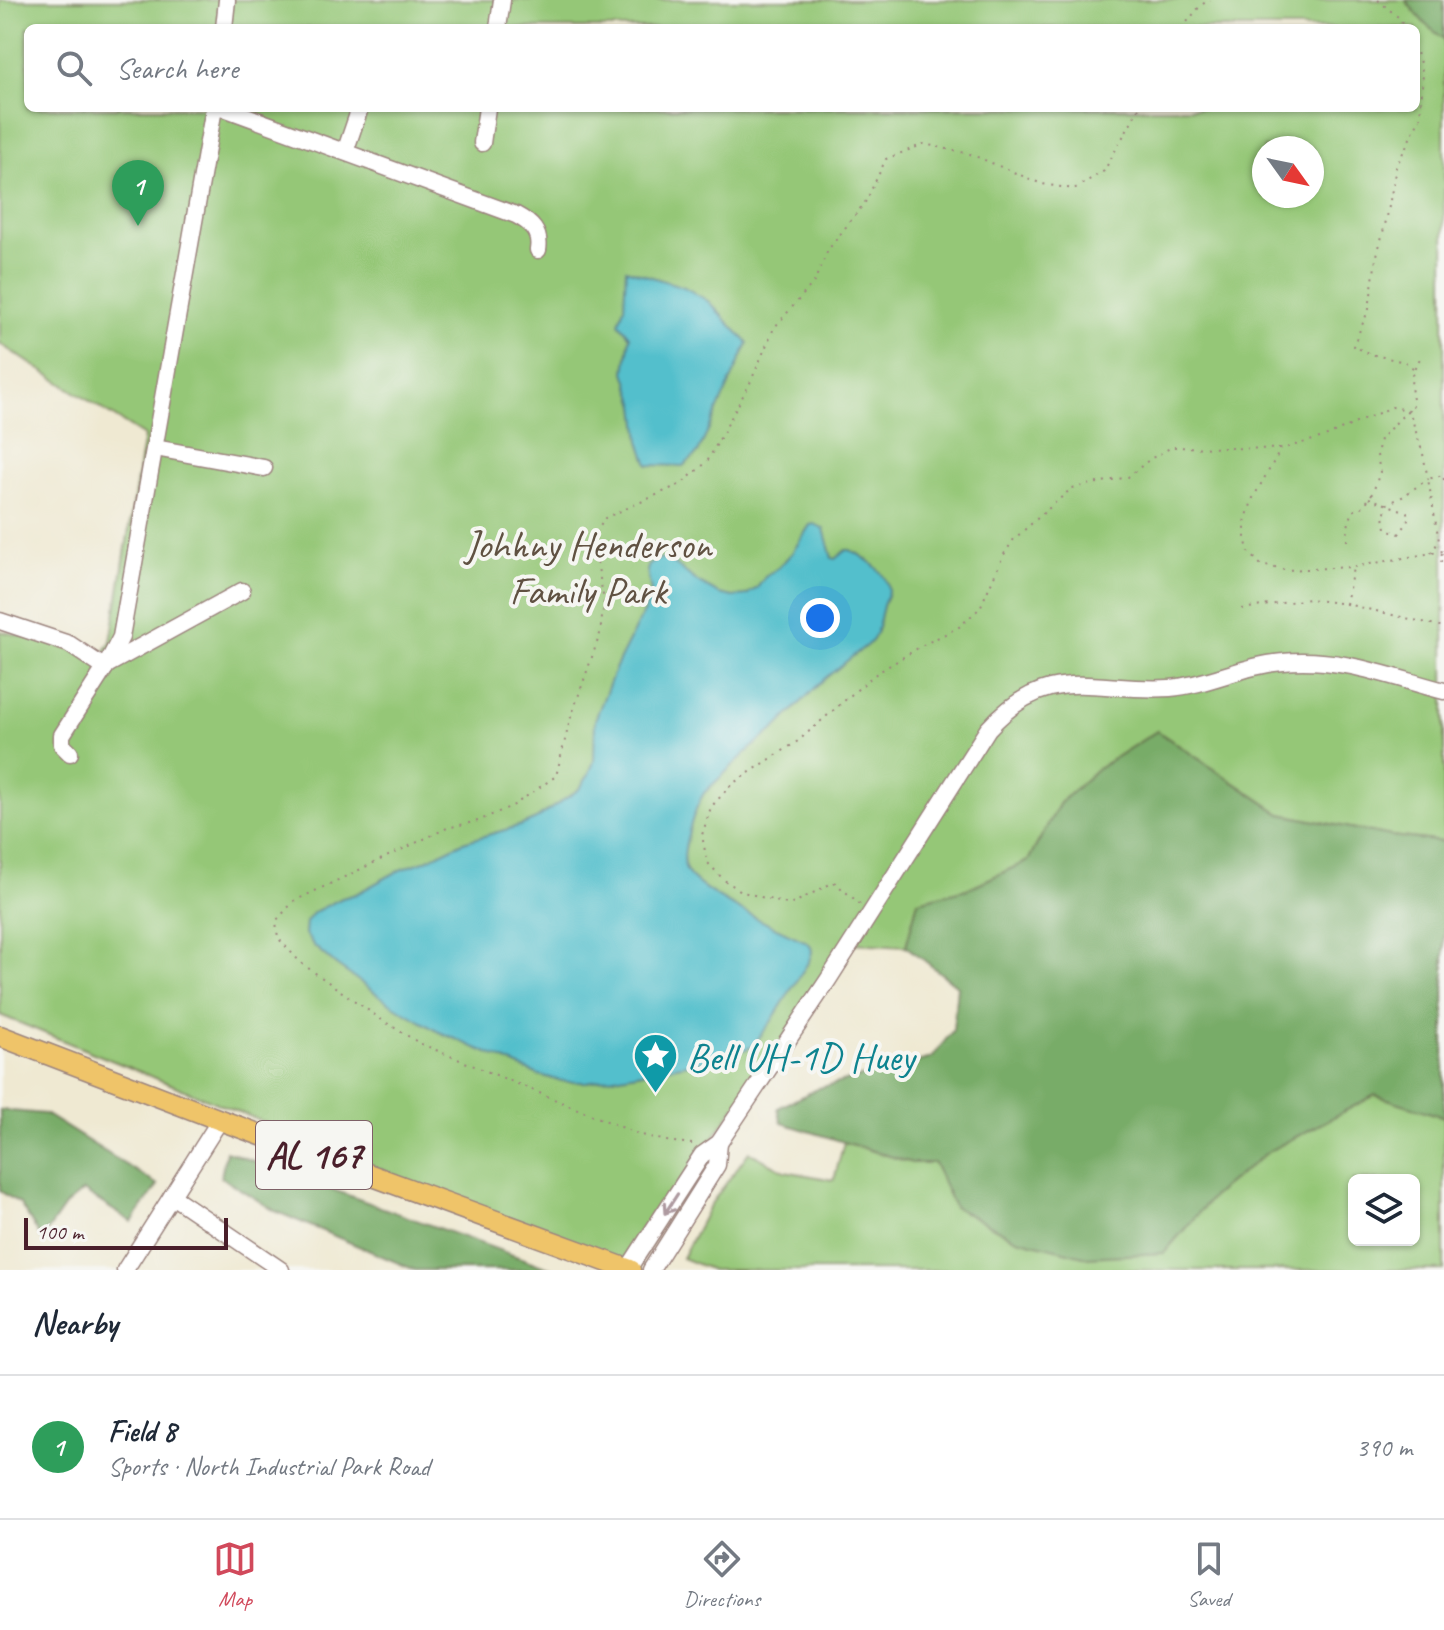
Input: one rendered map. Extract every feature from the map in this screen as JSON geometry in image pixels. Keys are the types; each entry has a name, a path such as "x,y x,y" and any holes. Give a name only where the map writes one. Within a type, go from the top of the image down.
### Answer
{"main road":[{"name":"AL 167","path":"0,1036 629,1270"}],"street":[{"path":"224,24 227,0"},
{"path":"499,24 502,0"},
{"path":"70,753 62,745 62,735 121,637 213,112"},
{"path":"235,112 516,215 529,222 535,230 538,250"},
{"path":"345,152 359,112"},
{"path":"482,143 486,112"},
{"path":"155,448 264,468"},
{"path":"106,666 242,591"},
{"path":"0,621 69,644 106,666"},
{"path":"629,1270 702,1155 719,1143 828,980 988,729 1011,707 1055,686 1087,684 1168,688 1282,662 1314,661 1347,665 1444,691"},
{"path":"125,1270 220,1120"},
{"path":"651,1270 717,1165 719,1143"},
{"path":"172,1196 281,1270"}],"path":[{"path":"1185,24 1201,5 1210,0"},
{"path":"1378,0 1402,24"},
{"path":"1413,368 1405,362 1370,354 1353,346 1369,309 1376,259 1396,167 1420,118 1423,74 1420,63"},
{"path":"719,1143 685,1144 638,1134 419,1043 301,963 278,938 276,921 294,901 447,828 478,821 514,805 556,776 570,720 600,634 604,601 595,535 605,518 681,484 707,462 751,381 774,328 814,282 828,250 866,201 886,159 924,144 970,154 1042,184 1074,189 1104,171 1137,112"},
{"path":"1347,541 1353,511 1364,506 1380,472 1377,455 1380,439 1414,404 1411,383 1413,368 1420,359"},
{"path":"870,913 834,882 790,905 743,892 724,880 707,862 702,835 711,807 732,784 798,741 874,675 959,627 980,608 1014,539 1072,488 1128,477 1150,459 1172,447 1281,449 1327,436 1392,407 1409,410"},
{"path":"1409,410 1423,454 1439,541 1430,553"},
{"path":"1281,449 1253,498 1245,522 1249,552 1261,565 1285,570 1353,567 1444,550"},
{"path":"1387,504 1428,479 1443,475 1444,480"},
{"path":"1369,498 1387,504 1407,512 1408,522 1399,534 1386,528 1384,516 1387,504"},
{"path":"1444,550 1440,559 1444,566"},
{"path":"1346,604 1353,567"},
{"path":"1242,609 1309,599 1346,604 1444,627"}],"green space":[{"name":"Johhny Henderson Family Park","path":"0,0 1444,0 1444,842 1391,836 1281,814 1157,731 1096,770 1060,803 1028,861 967,889 918,901 906,946 852,943 621,1267 0,1015 0,631 103,654 111,641 144,436 0,344"},
{"path":"1405,0 1444,0 1444,39 1425,24"},
{"path":"1157,731 1281,814 1391,836 1444,842 1444,1117 1375,1095 1269,1151 1213,1196 1164,1253 1087,1257 1017,1239 954,1207 934,1163 912,1163 782,1123 778,1108 819,1088 932,1058 953,1030 957,986 906,946 918,901 967,889 1028,861 1060,803 1096,770"},
{"path":"1375,1095 1444,1117 1444,1270 712,1270 682,1258 708,1208 749,1152 785,1171 834,1180 844,1142 912,1163 934,1162 955,1207 1164,1253 1213,1196 1269,1151"},
{"path":"0,1110 45,1114 158,1185 132,1222 83,1191 65,1206 42,1239 20,1204 0,1191"},
{"path":"226,1151 554,1270 415,1270 275,1211 221,1177"}],"water":[{"path":"626,269 684,287 708,301 748,343 698,453 683,466 648,465 640,441 636,405 625,372 630,336 619,323 624,307"},
{"path":"810,525 824,529 832,558 850,550 869,561 885,578 888,591 876,633 872,641 823,680 777,727 704,793 686,842 684,863 693,879 741,910 811,946 809,961 752,1047 721,1058 587,1082 566,1082 539,1075 437,1031 390,1003 314,946 305,934 306,922 314,912 463,842 536,819 579,789 594,761 595,720 616,667 650,599 649,565 661,558 671,561 719,594 733,597 746,595 779,567"}],"place":[{"name":"Field 8","path":"138,226"},
{"name":"Bell UH-1D Huey","path":"656,1095"}]}
